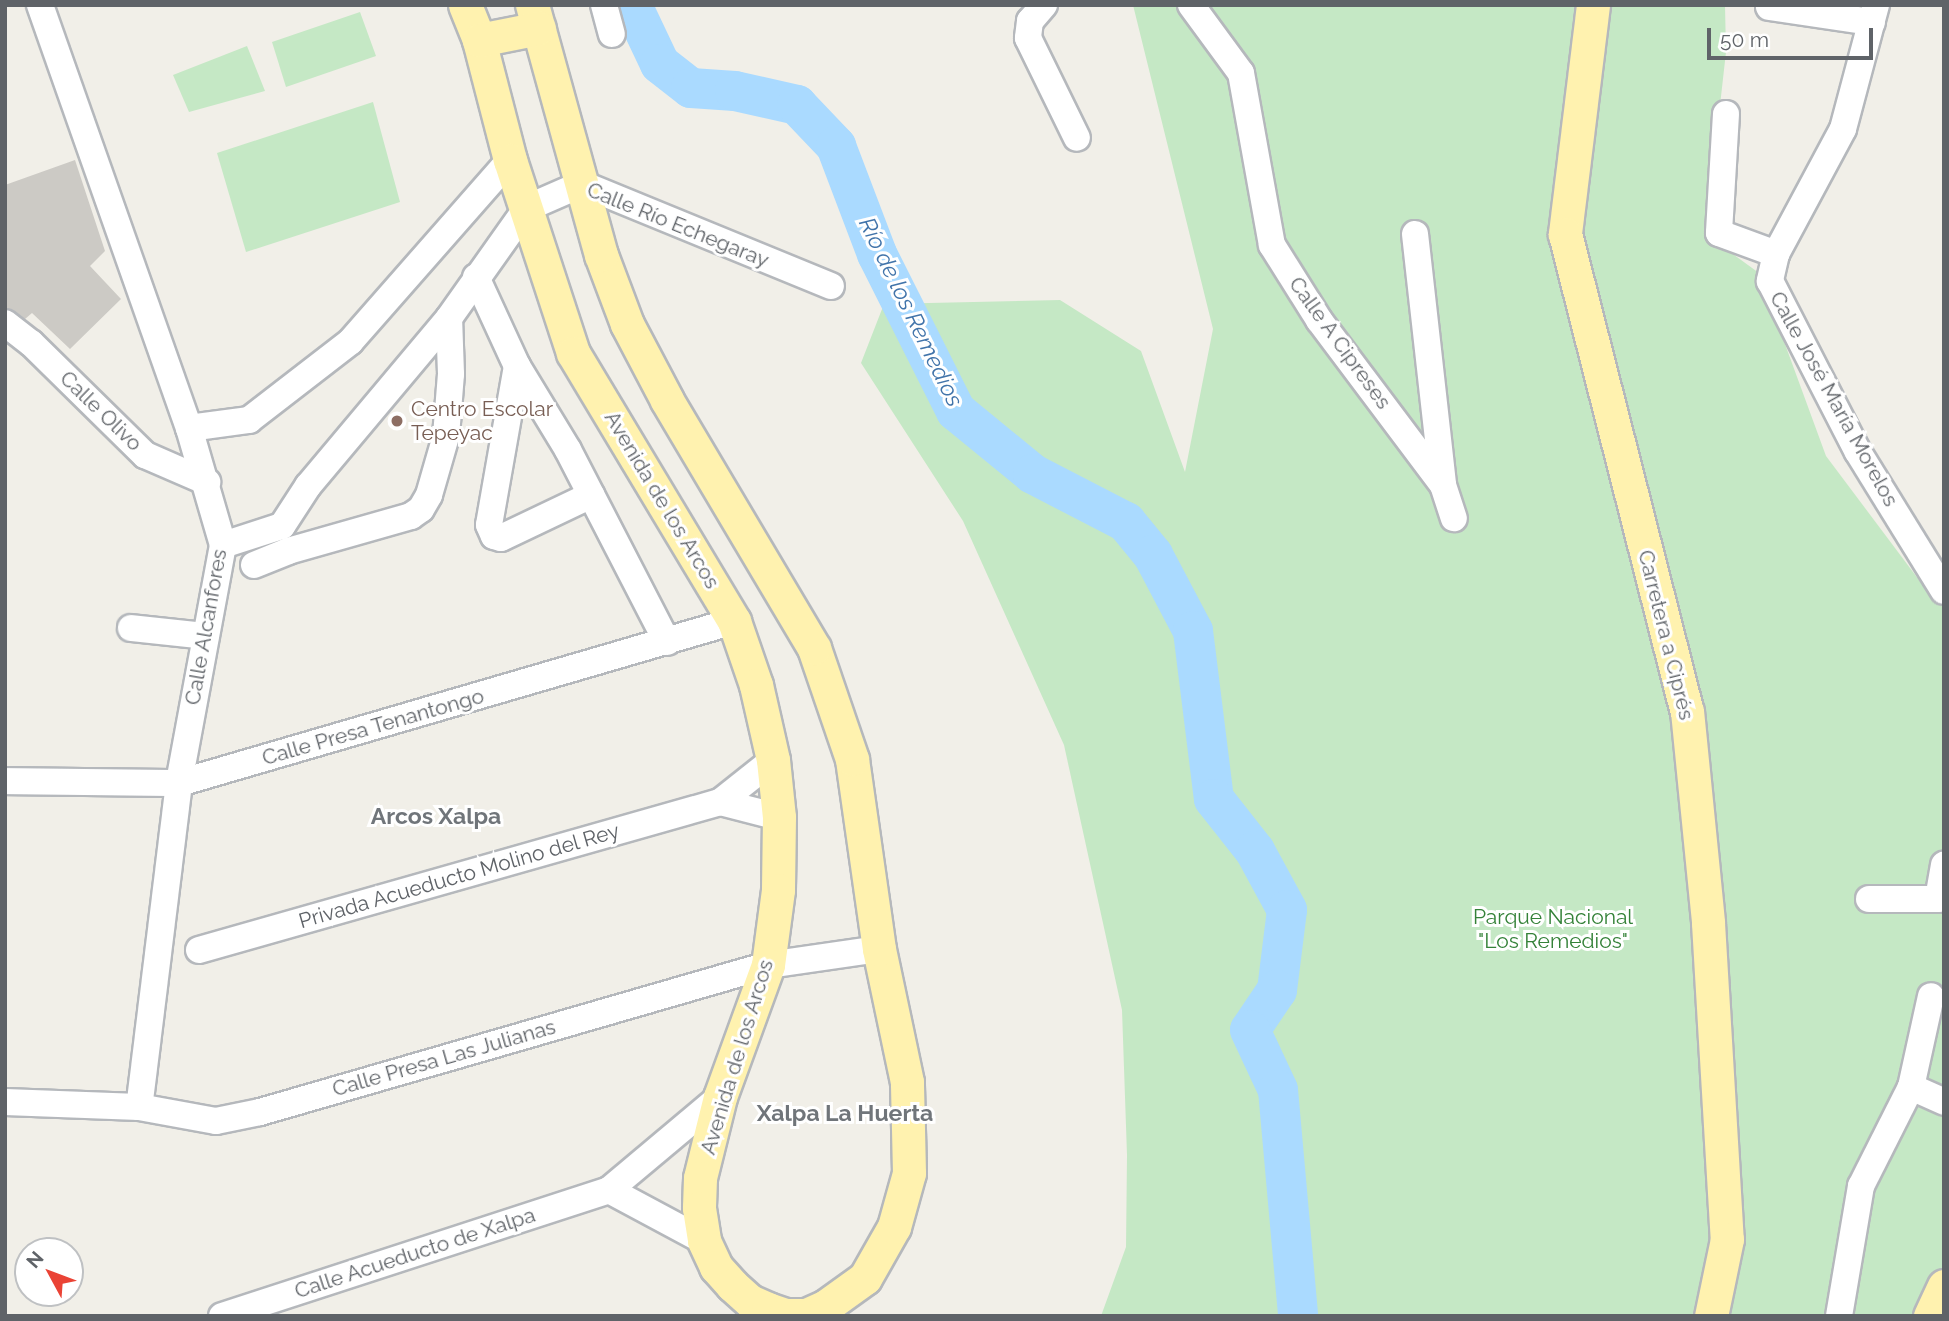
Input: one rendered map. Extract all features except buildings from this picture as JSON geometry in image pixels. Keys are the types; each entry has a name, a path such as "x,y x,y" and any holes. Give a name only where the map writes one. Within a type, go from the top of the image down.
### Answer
{"main road":[{"name":"Avenida de los Arcos","path":"465,5 479,40 510,160 573,353 734,621 756,685 773,760 779,817 778,890 768,965 720,1097 699,1178 704,1241 716,1267 750,1301 785,1315 806,1315 835,1300 866,1278 894,1227 909,1173 906,1082 879,949 852,759 814,648 667,400 627,324 601,255 536,17"},
{"name":"Carretera a Ciprés","path":"1593,5 1565,234 1687,711 1708,923 1727,1239 1711,1316"},
{"path":"479,40 536,17"},
{"path":"1930,1316 1944,1286"}],"street":[{"path":"604,5 612,34"},
{"path":"1044,5 1030,21 1028,38 1077,138"},
{"name":"Calle A Cipreses","path":"1191,5 1241,73 1272,245 1319,320 1443,485 1454,518"},
{"path":"1769,7 1874,13"},
{"name":"Calle Alcanfores","path":"49,8 207,482 223,545 178,783 139,1107"},
{"name":"Calle José María Morelos","path":"1874,13 1843,129 1776,254 1770,281 1858,452 1944,591"},
{"path":"1726,114 1719,233 1776,254"},
{"path":"189,428 249,420 350,342 510,160"},
{"name":"Calle Río Echegaray","path":"527,208 582,184 831,286"},
{"path":"223,545 282,526 308,486 449,318 527,208"},
{"path":"1415,234 1443,485"},
{"path":"476,277 517,366 591,495 667,642"},
{"path":"254,565 288,551 411,516 421,509 429,495 446,436 451,374 449,318"},
{"name":"Calle Olivo","path":"5,323 31,343 145,455 207,482"},
{"path":"517,366 489,526 494,536 501,538 591,495"},
{"path":"282,526 288,551"},
{"name":"Calle Presa Tenantongo","path":"5,781 178,783 734,621"},
{"path":"131,628 206,636"},
{"name":"Privada Acueducto Molino del Rey","path":"199,950 720,802 773,760"},
{"path":"720,802 779,817"},
{"path":"1869,899 1938,899 1944,865"},
{"name":"Calle Presa Las Julianas","path":"5,1102 139,1107 216,1121 260,1112 768,965 879,949"},
{"path":"1839,1316 1861,1186 1911,1087 1931,996"},
{"path":"1911,1087 1944,1102"},
{"name":"Calle Acueducto de Xalpa","path":"222,1316 609,1190 720,1097"},
{"path":"609,1190 704,1241"}],"green space":[{"name":"Parque Nacional \"Los Remedios\"","path":"1133,5 1725,5 1726,52 1717,132 1719,244 1759,273 1826,456 1931,596 1944,600 1944,1316 1101,1316 1126,1247 1127,1155 1122,1010 1064,745 963,521 861,363 884,304 1060,300 1141,351 1185,472 1213,329"},
{"path":"360,12 376,56 286,87 272,42"},
{"path":"247,46 265,91 189,112 173,75"},
{"path":"373,102 400,202 246,252 217,153"}],"waterway":[{"name":"Río de los Remedios","path":"632,5 660,64 691,88 735,91 797,105 836,146 877,254 956,411 1033,474 1126,522 1153,555 1193,631 1214,799 1255,851 1287,910 1277,990 1250,1030 1278,1090 1298,1316"}],"place":[{"name":"Centro Escolar Tepeyac","path":"397,421"}],"district":[{"name":"Arcos Xalpa","path":"436,816"},
{"name":"Xalpa La Huerta","path":"845,1113"}]}
